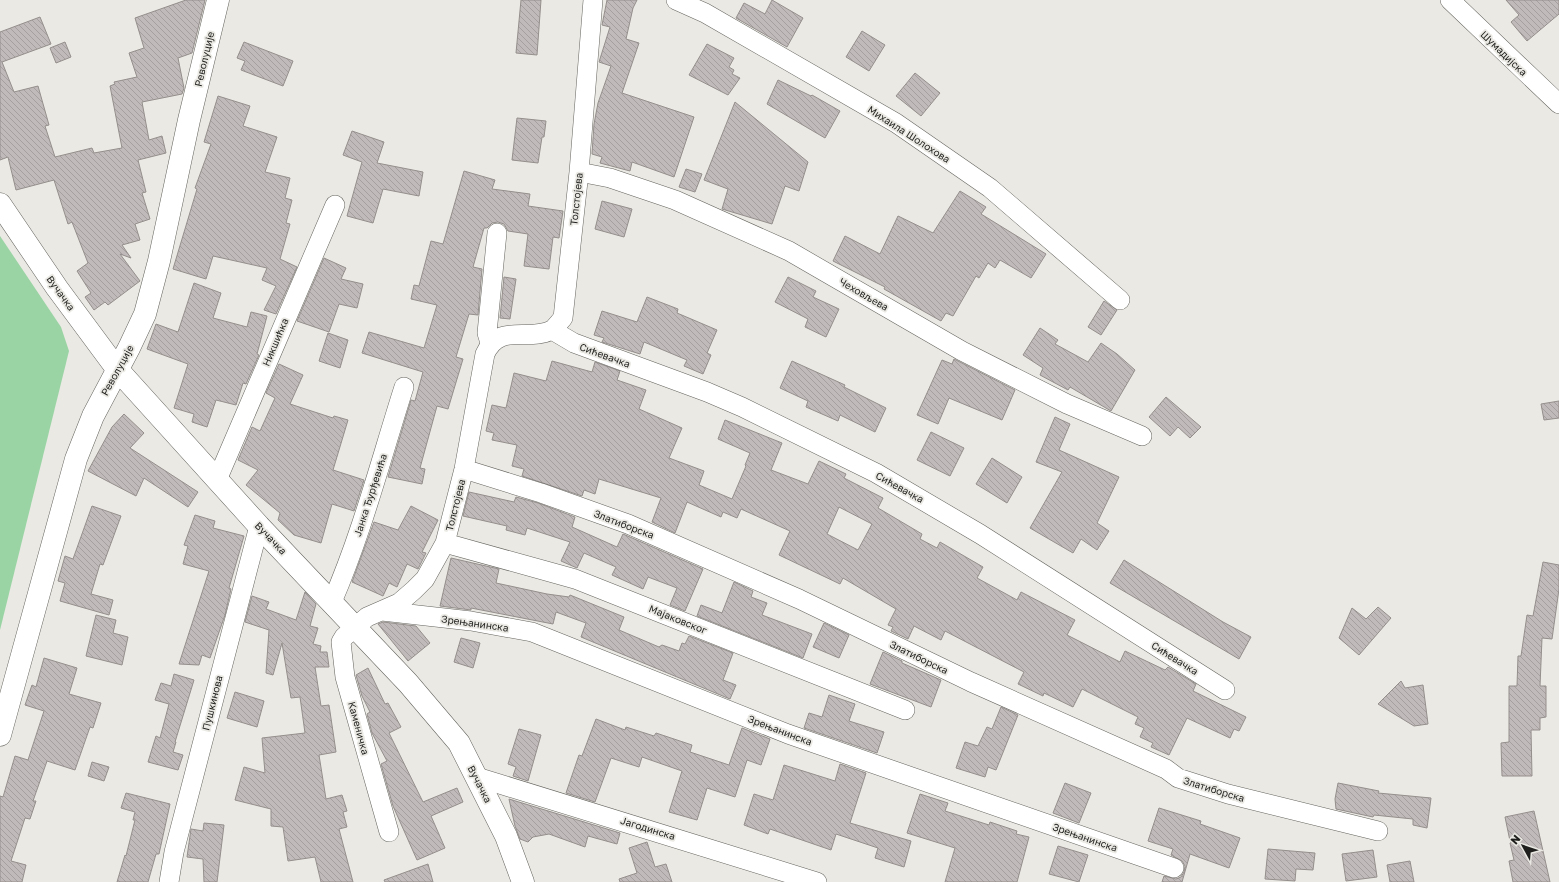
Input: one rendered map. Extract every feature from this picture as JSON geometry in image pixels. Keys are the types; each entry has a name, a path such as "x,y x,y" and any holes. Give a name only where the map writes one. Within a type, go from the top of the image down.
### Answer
{"street":[{"name":"Револуције","path":"0,735 76,459 93,416 145,314 159,261 189,120 218,0"},
{"name":"Толстојева","path":"552,330 563,318 565,310 593,0"},
{"name":"Михаила Шолохова","path":"676,0 705,13 896,123 990,188 1120,300"},
{"name":"Шумадијска","path":"1450,0 1559,104"},
{"name":"Чеховљева","path":"578,172 610,178 676,200 776,246 968,354 1067,404 1142,436"},
{"name":"Вучачка","path":"0,204 57,288 117,369 259,526 428,704 459,743 506,836 523,882"},
{"name":"Никшићка","path":"217,480 335,205"},
{"name":"Толстојева","path":"355,627 368,617 399,603 426,579 445,543 464,469 485,354 490,344 487,333 497,233"},
{"path":"490,344 499,338 513,334 539,333 552,330"},
{"name":"Сићевачка","path":"552,330 574,343 708,392 742,407 876,473 980,534 1225,690"},
{"name":"Јанка Ђурђевића","path":"332,602 341,582 365,511 404,387"},
{"name":"Златиборска","path":"464,469 542,493 628,524 799,599 971,682 1166,769 1178,778 1228,794 1378,831"},
{"name":"Пушкинова","path":"169,882 174,852 259,526"},
{"name":"Мајаковског","path":"445,543 575,579 905,710"},
{"name":"Зрењанинска","path":"382,611 471,621 532,632 788,734 1174,868"},
{"name":"Каменичка","path":"355,627 341,642 345,677 389,832"},
{"name":"Јагодинска","path":"477,777 817,882"}],"green space":[{"path":"0,236 61,327 69,351 0,630"}],"building":[{"path":"186,0 205,0 192,53 178,58 184,88 182,94 142,102 149,140 162,136 166,153 138,160 146,192 142,193 150,219 135,224 140,240 122,245 131,258 120,254 140,281 108,305 105,302 94,310 85,297 91,293 77,271 88,263 72,222 68,224 54,180 16,190 8,157 0,160 0,32 40,17 51,44 2,62 14,92 38,86 49,125 45,126 55,157 92,148 94,153 122,148 110,86 115,84 114,82 137,77 129,53 144,48 135,18"},
{"path":"521,0 541,0 537,55 516,53"},
{"path":"607,0 637,0 633,8 626,39 639,43 622,93 694,117 674,177 632,162 630,171 600,163 602,157 592,154 594,124 598,103 611,66 599,62 610,27 602,25"},
{"path":"772,0 803,18 787,47 736,18 744,3 765,14"},
{"path":"1506,0 1559,0 1559,14 1527,41 1511,22 1519,15"},
{"path":"862,31 885,45 869,71 846,57"},
{"path":"65,42 71,57 56,63 50,48"},
{"path":"244,42 293,61 283,86 241,70 245,61 237,58"},
{"path":"707,44 734,58 729,67 734,70 732,74 740,78 728,95 689,75"},
{"path":"915,73 940,93 921,116 896,96"},
{"path":"778,80 811,96 812,95 840,111 825,138 767,104"},
{"path":"218,96 250,106 243,126 277,137 265,172 290,178 285,198 292,200 286,223 290,224 280,259 297,267 276,314 264,310 276,286 262,280 267,268 213,256 206,279 173,269 197,189 195,188 211,144 204,142"},
{"path":"735,102 808,162 799,191 785,186 772,224 722,209 728,189 704,180"},
{"path":"517,118 546,121 538,163 512,160"},
{"path":"352,131 384,142 377,163 423,172 419,196 383,189 373,223 347,216 362,162 343,155"},
{"path":"686,169 702,174 695,192 679,187"},
{"path":"464,171 495,180 492,189 530,194 528,206 563,211 559,238 553,237 549,269 524,266 528,234 508,231 504,224 498,222 492,223 487,228 484,228 473,267 482,269 478,315 469,314 456,357 463,359 448,409 437,406 420,468 425,469 422,484 388,477 411,400 415,401 423,372 362,353 369,332 424,348 437,305 411,299 414,285 419,286 431,241 443,244"},
{"path":"960,191 986,207 981,214 1046,254 1031,278 1000,260 995,268 988,263 979,278 976,276 953,316 946,313 941,321 884,289 885,287 833,261 845,236 880,254 898,216 933,233"},
{"path":"602,201 632,209 624,237 595,229"},
{"path":"324,258 346,268 341,279 363,284 357,308 339,304 329,332 297,321"},
{"path":"504,277 516,279 510,319 500,318"},
{"path":"788,277 816,291 813,297 839,309 826,337 805,327 808,319 775,302"},
{"path":"194,283 221,293 213,318 247,327 251,312 267,316 257,354 259,355 246,384 243,383 236,405 216,400 207,427 192,422 194,414 174,408 188,364 147,349 156,324 178,332"},
{"path":"647,297 678,309 677,313 717,330 707,353 711,355 703,374 684,366 687,360 644,342 640,354 602,342 604,338 594,335 602,311 637,322"},
{"path":"1104,301 1117,310 1101,335 1088,327"},
{"path":"1040,328 1058,340 1055,344 1088,362 1101,343 1117,354 1135,370 1111,411 1070,387 1068,390 1040,375 1043,368 1023,355"},
{"path":"328,333 348,340 340,368 319,361"},
{"path":"954,359 1015,390 1002,420 949,398 938,424 917,415 942,360 952,364"},
{"path":"552,361 592,372 595,362 620,371 617,380 646,390 639,409 682,428 669,458 704,471 699,485 732,499 750,453 718,439 725,420 782,443 771,470 808,484 819,461 846,474 844,478 883,498 878,508 922,534 920,539 937,548 940,542 983,567 977,578 1017,600 1021,592 1075,620 1067,635 1120,662 1125,651 1165,670 1168,667 1196,684 1193,691 1246,717 1239,731 1234,729 1230,738 1187,718 1169,755 1151,747 1153,743 1140,737 1144,728 1135,724 1138,717 1082,689 1073,707 1044,693 1043,696 1018,684 1024,672 945,631 941,640 914,626 908,639 891,631 893,627 888,625 896,609 843,578 840,584 779,555 790,531 741,509 737,518 723,512 721,517 687,502 675,533 652,522 661,498 599,479 595,494 584,490 582,496 522,476 524,469 512,466 517,445 492,440 494,433 486,431 492,405 506,408 514,373 546,381","holes":["839,507 872,524 858,550 827,534"]},
{"path":"792,361 845,385 844,387 886,408 875,432 840,415 838,421 806,407 808,401 780,388"},
{"path":"279,364 303,375 290,404 333,418 334,416 348,420 333,470 364,480 354,511 332,504 321,543 294,535 278,520 280,513 246,485 258,470 238,460 252,427 260,431 275,398 266,393"},
{"path":"1166,397 1201,427 1190,438 1178,427 1170,436 1149,417"},
{"path":"1559,401 1559,418 1544,420 1541,404"},
{"path":"124,414 144,433 130,448 198,492 188,507 144,478 136,496 88,471 112,427"},
{"path":"1055,417 1070,424 1059,450 1119,477 1097,523 1109,531 1097,550 1081,539 1073,553 1030,528 1062,472 1036,462"},
{"path":"931,432 964,448 950,476 917,460"},
{"path":"992,458 1022,477 1007,503 976,484"},
{"path":"469,492 514,502 516,497 538,503 575,517 572,527 617,547 623,534 703,569 685,611 670,605 677,588 648,577 643,589 612,575 616,567 584,553 577,568 561,561 570,542 527,528 525,535 506,530 507,526 463,516"},
{"path":"92,506 121,516 103,565 100,564 91,594 113,600 109,615 60,601 65,583 58,581 65,556 73,559"},
{"path":"411,506 438,520 422,552 426,553 418,569 407,564 397,587 389,583 383,596 352,582 374,522 398,530"},
{"path":"195,515 215,521 213,528 244,536 229,588 231,589 225,615 210,658 202,655 199,665 179,664 209,571 183,564 188,546 184,545"},
{"path":"451,558 499,569 496,583 547,594 569,597 570,595 624,617 619,630 659,647 662,645 679,651 682,643 685,644 689,636 733,653 723,680 736,685 730,699 581,637 586,623 556,612 553,624 471,608 471,610 440,606"},
{"path":"1124,560 1223,622 1251,637 1239,659 1110,583"},
{"path":"1543,562 1559,565 1559,589 1552,639 1542,638 1540,686 1546,686 1546,717 1540,718 1540,730 1531,730 1532,776 1502,776 1501,743 1509,742 1509,686 1517,686 1518,656 1521,656 1527,615 1533,616"},
{"path":"734,582 753,591 751,597 767,603 762,615 812,634 803,658 697,616 701,605 722,613"},
{"path":"305,592 316,604 310,626 318,628 313,644 321,646 320,652 327,652 329,667 315,667 321,706 329,705 336,752 319,755 326,799 342,795 347,811 343,812 347,827 339,829 353,882 321,882 315,857 288,861 283,827 271,826 271,809 235,800 244,767 265,773 262,738 305,733 300,697 291,698 282,643 273,675 266,673 269,630 245,622 252,596 269,602 266,609 296,620"},
{"path":"1378,607 1391,618 1359,655 1339,638 1352,608 1366,619"},
{"path":"96,615 116,620 113,633 128,637 122,665 86,656"},
{"path":"383,622 416,626 430,643 408,661 378,624"},
{"path":"824,623 849,635 839,658 813,647"},
{"path":"461,638 480,643 473,668 454,662"},
{"path":"883,652 902,661 902,663 941,680 931,707 870,684"},
{"path":"44,658 77,668 69,694 101,703 93,728 90,727 75,770 47,761 33,801 36,801 30,819 25,818 11,861 26,865 22,882 0,882 0,796 3,797 15,756 28,760 44,711 25,705 32,685 36,687"},
{"path":"368,668 385,704 388,703 401,727 389,733 423,802 457,788 463,802 431,816 445,848 417,860 393,806 381,764 387,761 372,733 367,714 370,712 362,696 356,675"},
{"path":"174,674 194,680 173,752 183,755 178,770 148,762 156,736 160,738 169,704 155,700 161,683 171,686"},
{"path":"1401,681 1405,688 1423,685 1428,724 1414,726 1378,704"},
{"path":"235,692 264,701 257,727 227,718"},
{"path":"829,695 855,704 849,721 884,732 877,753 804,728 809,713 822,717"},
{"path":"1001,707 1018,715 996,770 988,767 985,777 956,768 965,742 978,746 987,727 992,729"},
{"path":"596,719 625,730 626,727 654,736 656,733 692,745 690,752 729,765 742,728 770,739 761,765 747,760 735,797 707,788 697,820 669,812 682,771 642,757 639,767 611,758 595,802 566,793 579,755 582,756"},
{"path":"519,729 541,735 528,781 513,776 516,767 508,764"},
{"path":"92,762 109,767 104,781 88,776"},
{"path":"840,764 866,773 850,823 911,841 904,867 875,858 878,848 836,834 831,850 770,829 768,834 744,825 754,794 773,800 784,765 835,781"},
{"path":"1065,783 1091,793 1079,823 1053,813"},
{"path":"1338,783 1379,791 1378,793 1431,798 1427,828 1413,825 1413,819 1374,815 1373,817 1336,809 1335,799"},
{"path":"126,793 170,804 159,854 156,854 148,882 117,882 125,855 126,856 135,820 133,820 135,812 121,808"},
{"path":"920,794 948,803 945,811 989,825 990,822 1017,831 1016,834 1029,837 1017,882 945,882 955,848 907,833"},
{"path":"509,799 620,833 617,844 588,836 585,847 549,834 533,837 528,842 520,839 515,826"},
{"path":"1159,808 1201,821 1200,824 1240,838 1229,868 1190,854 1182,882 1162,882 1164,876 1176,879 1181,877 1185,866 1182,861 1171,855 1173,849 1148,841"},
{"path":"1534,811 1550,882 1513,882 1509,861 1514,860 1510,843 1515,841 1510,841 1505,817"},
{"path":"204,823 224,825 217,882 204,882 203,859 187,857 191,829 203,831"},
{"path":"647,842 655,867 666,864 672,882 620,882 619,879 637,873 629,848"},
{"path":"1058,846 1088,855 1079,882 1049,874"},
{"path":"1268,849 1315,853 1313,870 1296,869 1295,881 1265,879"},
{"path":"1373,850 1377,877 1346,881 1342,854"},
{"path":"1410,861 1414,882 1390,882 1387,865"},
{"path":"428,864 433,882 385,882 384,880"}]}
